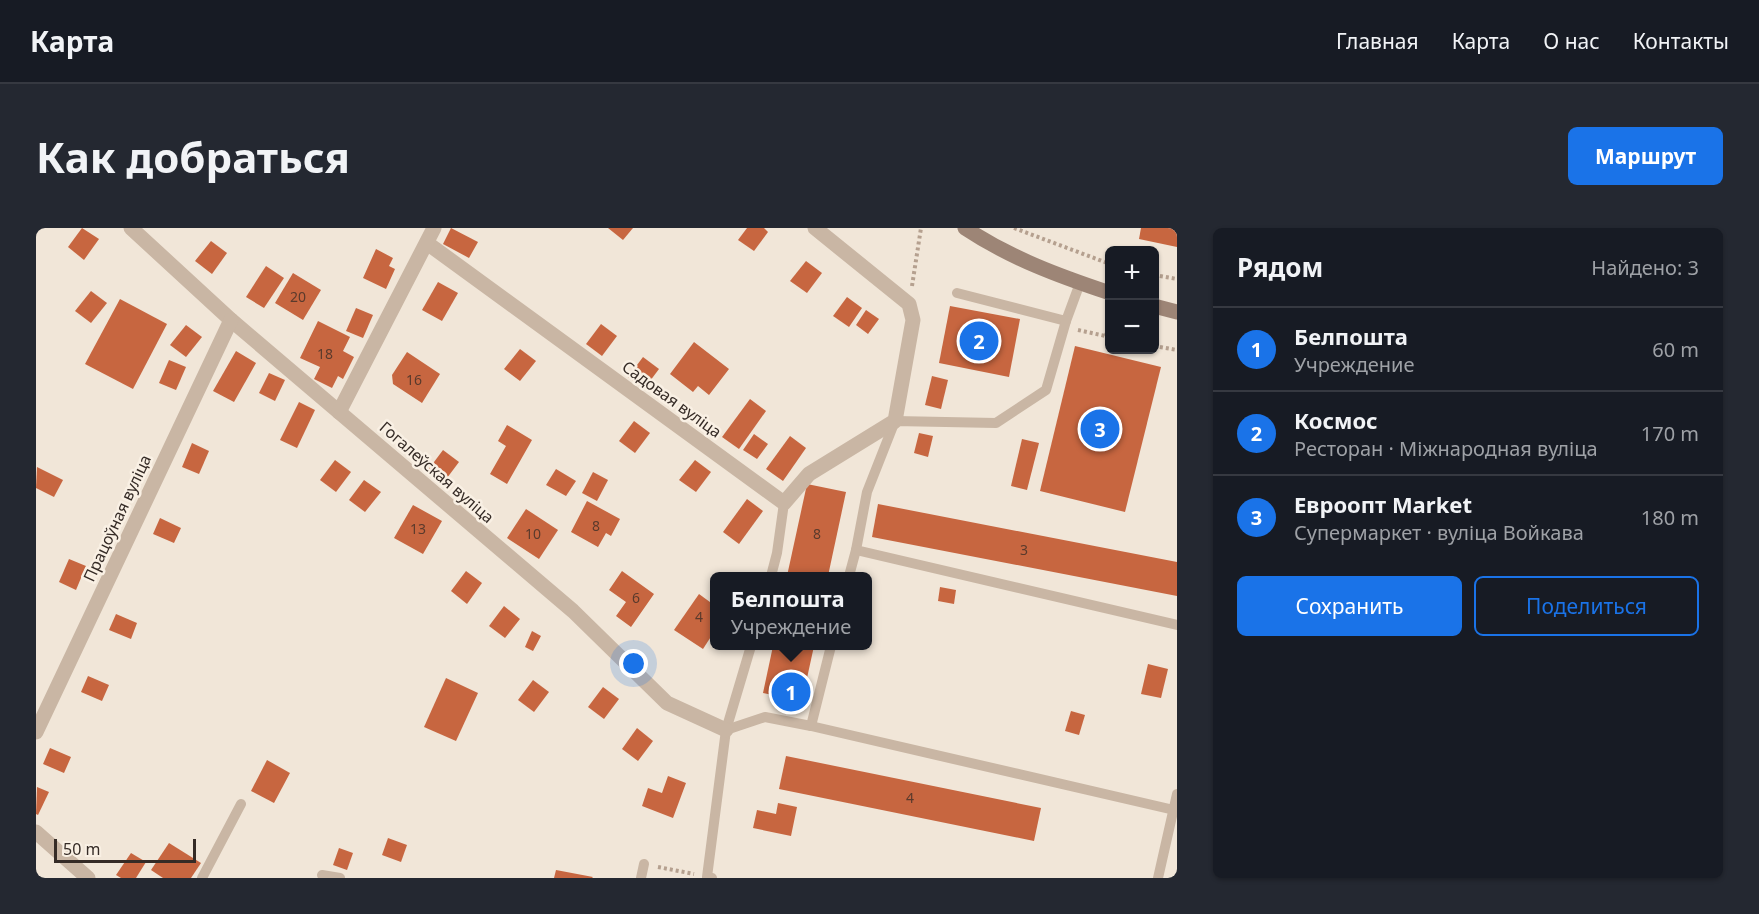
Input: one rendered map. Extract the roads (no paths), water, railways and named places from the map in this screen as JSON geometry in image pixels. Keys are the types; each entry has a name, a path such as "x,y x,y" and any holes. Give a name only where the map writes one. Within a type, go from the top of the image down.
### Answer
{"main road":[{"path":"965,228 988,243 1048,272 1105,291"},
{"path":"1159,307 1177,312"}],"street":[{"name":"Гогалеўская вуліца","path":"130,228 231,320 573,611 667,703 726,730"},
{"path":"339,412 434,228"},
{"path":"784,502 809,474 895,421 913,320 909,304 815,228"},
{"name":"Садовая вуліца","path":"427,243 784,502"},
{"name":"Працоўная вуліца","path":"36,732 231,320"},
{"path":"36,832 88,878"}],"lane":[{"path":"850,572 867,492 895,421 996,423 1046,390 1065,324 1080,283"},
{"path":"957,293 1065,324"},
{"path":"772,572 784,502"},
{"path":"856,550 1177,625"},
{"path":"710,877 726,730 750,650"},
{"path":"811,726 830,650"},
{"path":"726,730 765,717 1174,810"},
{"path":"1158,878 1177,794"},
{"path":"202,878 241,804"},
{"path":"641,878 644,864"},
{"path":"322,875 340,878"}],"place":[{"name":"Космос","path":"979,341"},
{"name":"Евроопт Market","path":"1100,429"},
{"name":"Белпошта","path":"791,692"}]}
